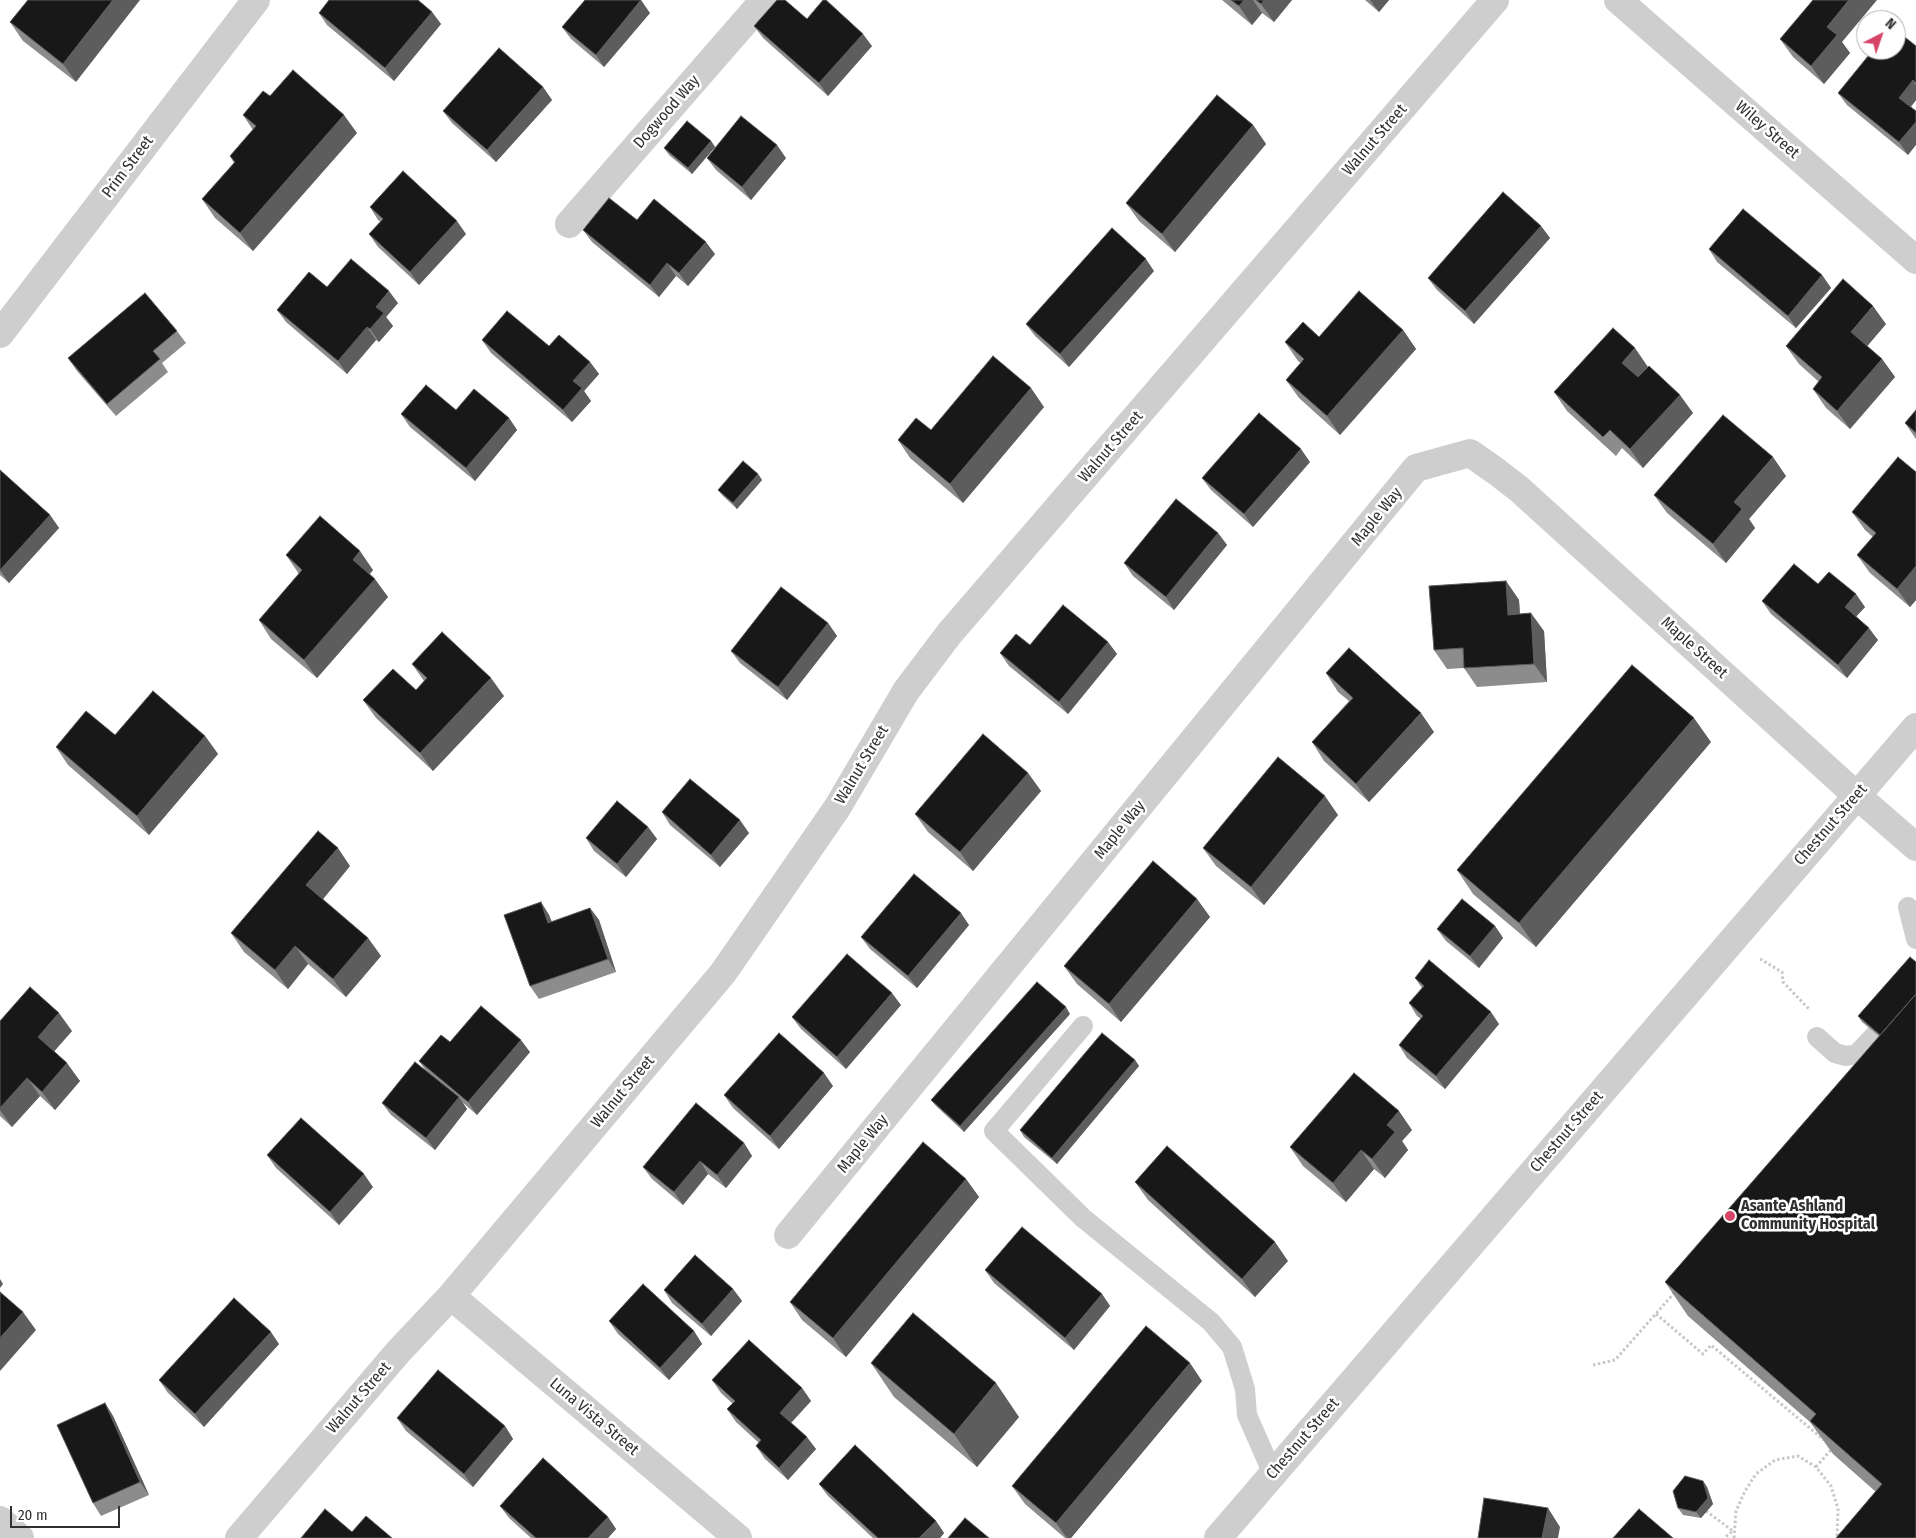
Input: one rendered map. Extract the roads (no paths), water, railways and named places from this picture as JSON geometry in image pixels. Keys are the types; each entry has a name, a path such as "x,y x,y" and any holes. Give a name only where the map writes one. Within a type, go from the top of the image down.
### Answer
{"street":[{"name":"Prim Street","path":"0,334 256,0"},
{"name":"Dogwood Way","path":"569,224 764,0"},
{"name":"Walnut Street","path":"239,1538 399,1351 451,1296 723,973 837,808 906,691 949,634 1495,0"},
{"name":"Wiley Street","path":"1618,0 1916,260"},
{"name":"Maple Street","path":"1470,453 1518,489 1916,847"},
{"name":"Maple Way","path":"788,1236 1416,468 1470,453"},
{"name":"Chestnut Street","path":"1218,1538 1916,727"},
{"name":"Luna Vista Street","path":"451,1296 738,1538"},
{"path":"0,1520 20,1538"}],"lane":[{"path":"1908,907 1916,939"},
{"path":"1082,1026 994,1131 1083,1218 1211,1322 1232,1346 1245,1389 1247,1416 1273,1474"},
{"path":"1817,1037 1835,1053 1846,1056 1857,1054 1876,1034"}],"place":[{"name":"Asante Ashland Community Hospital","path":"1730,1216"}]}
